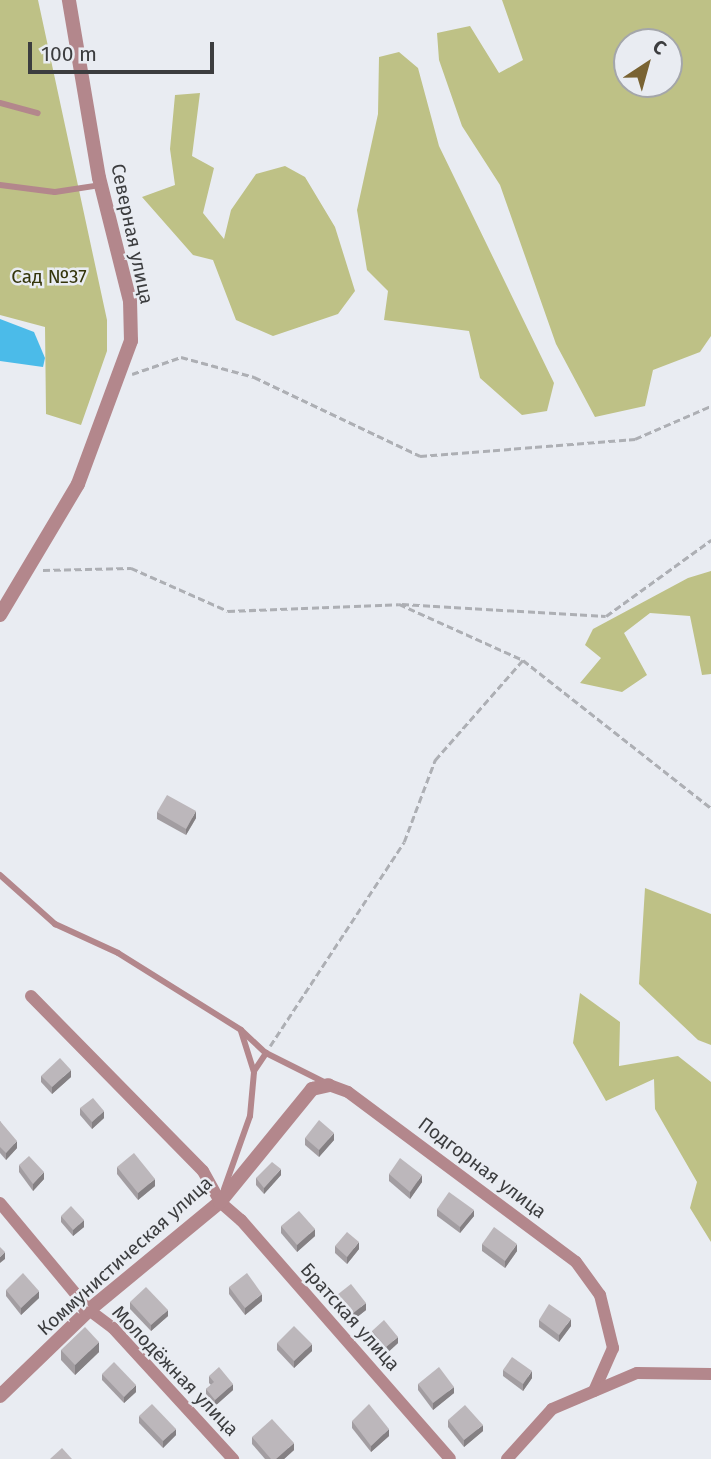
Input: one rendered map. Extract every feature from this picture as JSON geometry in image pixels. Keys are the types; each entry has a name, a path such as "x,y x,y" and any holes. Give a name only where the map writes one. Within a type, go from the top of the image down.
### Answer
{"street":[{"name":"Северная улица","path":"0,614 29,570 78,484 131,341 130,301 101,186 69,0"},
{"name":"Братская улица","path":"31,996 203,1171 220,1202 241,1220 450,1459"},
{"name":"Коммунистическая улица","path":"0,1396 89,1310 220,1202 312,1090 329,1085"},
{"name":"Подгорная улица","path":"329,1085 348,1092 576,1262 600,1295 613,1348 594,1391"},
{"name":"Молодёжная улица","path":"0,1203 89,1310 113,1328 233,1459"},
{"path":"507,1459 552,1409 637,1373 711,1374"}],"lane":[{"path":"0,103 38,113"},
{"path":"0,185 55,191 101,186"},
{"path":"0,875 55,925 118,953 241,1030 266,1052 329,1085"},
{"path":"220,1202 250,1116 254,1072 241,1030"},
{"path":"254,1072 266,1052"}],"path":[{"path":"117,379 181,358 254,377 420,456 635,439 711,406"},
{"path":"29,570 131,568 228,611 399,604 606,616 711,540"},
{"path":"399,604 523,660 711,808"},
{"path":"266,1052 404,842 435,760 523,660"}],"green space":[{"name":"Сад №37","path":"0,0 38,0 107,320 107,351 81,425 46,414 45,327 0,315"},
{"path":"502,0 711,0 711,336 700,352 653,370 645,406 595,417 556,344 500,185 462,126 439,60 437,33 470,26 499,73 523,60"},
{"path":"399,52 418,68 439,146 554,383 547,411 522,415 480,378 469,331 384,320 388,291 367,270 357,210 378,114 379,57"},
{"path":"200,93 192,156 214,168 203,213 224,239 231,210 256,174 285,166 305,177 335,227 355,291 338,314 273,336 236,320 213,260 193,255 142,197 175,185 170,149 175,95"},
{"path":"711,571 711,674 702,675 690,616 650,613 624,633 647,675 622,692 580,683 601,658 585,645 593,629 688,578"},
{"path":"645,888 711,914 711,1045 698,1040 639,984"},
{"path":"580,993 620,1022 619,1066 678,1056 711,1082 711,1242 690,1208 697,1182 655,1109 654,1079 606,1101 573,1043"}],"water":[{"path":"0,319 34,332 45,358 43,367 0,361"}],"building":[{"path":"167,795 196,811 186,829 157,812"},
{"path":"60,1058 71,1070 52,1087 41,1076"},
{"path":"93,1098 104,1111 92,1122 80,1108"},
{"path":"319,1120 334,1133 319,1150 305,1138"},
{"path":"0,1121 17,1141 6,1153 0,1147"},
{"path":"134,1153 155,1179 138,1193 117,1167"},
{"path":"29,1156 44,1172 33,1184 19,1165"},
{"path":"400,1158 422,1175 410,1192 389,1174"},
{"path":"272,1162 281,1169 264,1188 256,1178"},
{"path":"449,1192 474,1210 460,1227 437,1209"},
{"path":"71,1206 84,1220 73,1230 61,1216"},
{"path":"299,1211 315,1229 297,1245 281,1226"},
{"path":"494,1227 517,1244 505,1261 482,1244"},
{"path":"347,1232 359,1242 347,1257 335,1246"},
{"path":"23,1273 39,1291 21,1308 6,1290"},
{"path":"247,1273 262,1294 245,1308 229,1287"},
{"path":"351,1284 366,1303 352,1314 337,1295"},
{"path":"146,1287 168,1310 151,1325 130,1302"},
{"path":"549,1304 571,1319 559,1335 539,1320"},
{"path":"384,1320 398,1337 386,1347 372,1331"},
{"path":"294,1326 312,1344 294,1361 277,1343"},
{"path":"85,1327 99,1342 75,1365 61,1350"},
{"path":"512,1357 532,1371 523,1384 503,1370"},
{"path":"114,1362 136,1385 124,1397 102,1374"},
{"path":"219,1367 233,1384 215,1400 206,1389 214,1382 209,1376"},
{"path":"439,1367 454,1387 433,1403 418,1384"},
{"path":"152,1404 176,1429 163,1441 139,1416"},
{"path":"369,1404 389,1429 371,1446 352,1421"},
{"path":"465,1405 483,1425 464,1440 448,1420"},
{"path":"272,1419 294,1443 276,1459 271,1459 252,1437"},
{"path":"62,1448 72,1459 50,1459"}]}
